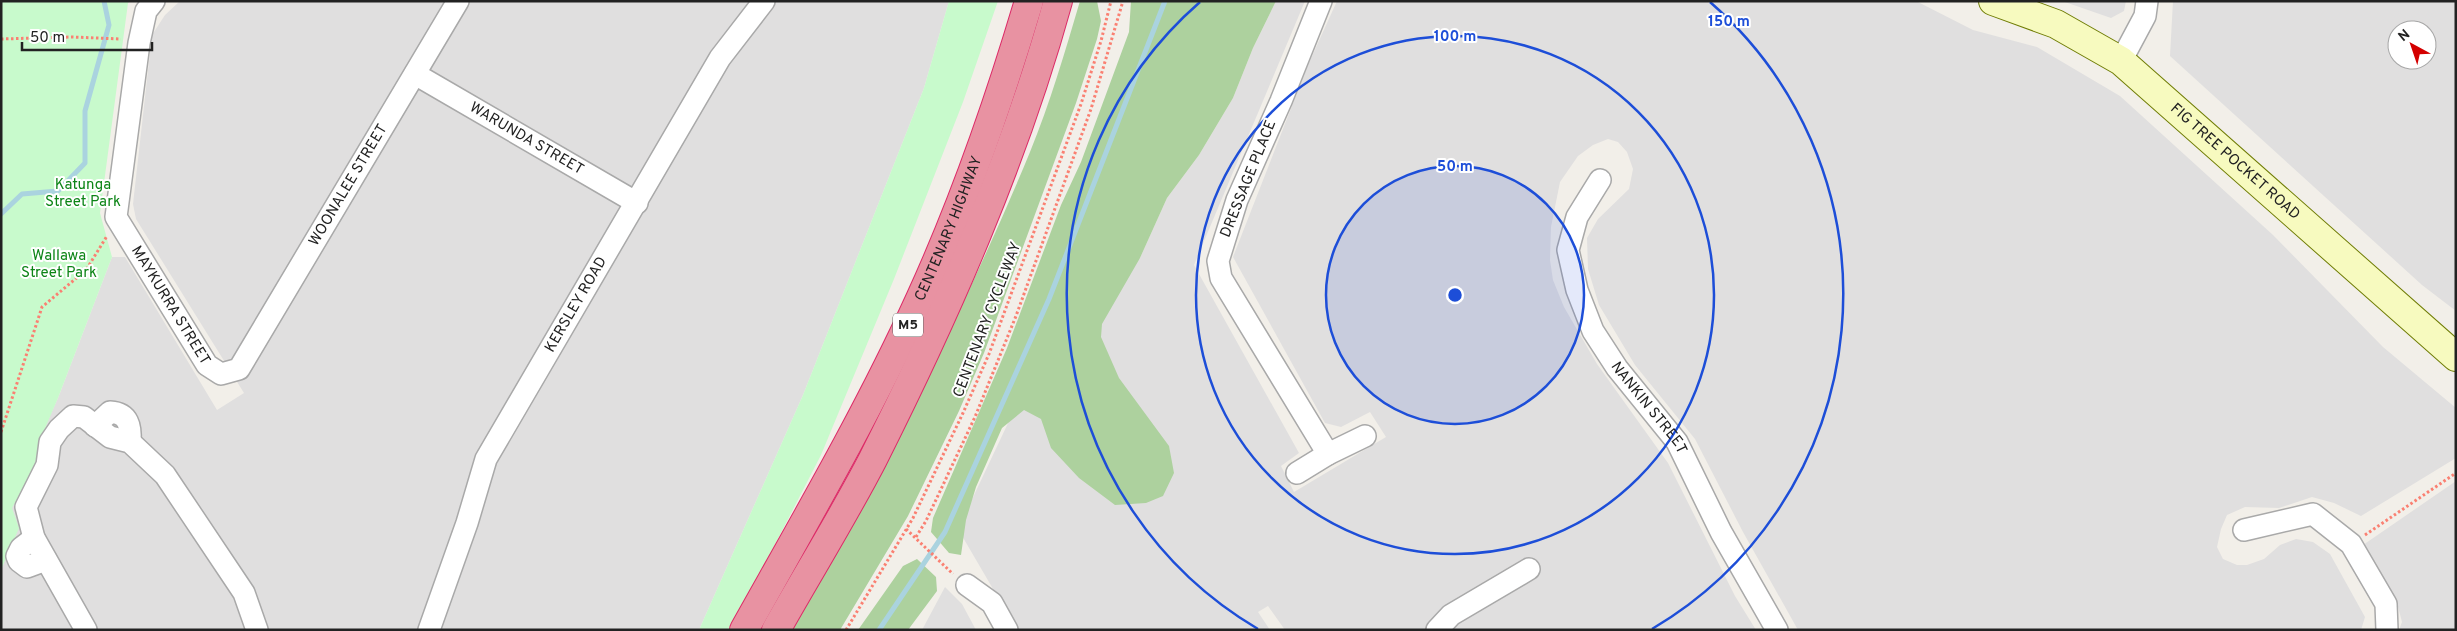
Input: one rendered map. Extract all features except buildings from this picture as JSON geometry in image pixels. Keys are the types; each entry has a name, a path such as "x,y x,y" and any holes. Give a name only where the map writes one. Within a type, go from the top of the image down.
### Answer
{"highway":[{"name":"CENTENARY HIGHWAY","path":"744,630 858,424 920,300 949,235 981,147 1029,1"},
{"name":"CENTENARY HIGHWAY","path":"776,630 872,460 954,288 1025,109 1058,1"}],"main road":[{"name":"FIG TREE POCKET ROAD","path":"1992,1 2056,24 2121,61 2456,357"}],"street":[{"path":"116,217 139,43 146,12 154,1"},
{"name":"WOONALEE STREET","path":"239,369 458,1"},
{"name":"KERSLEY ROAD","path":"429,630 467,523 486,459 720,58 764,1"},
{"name":"DRESSAGE PLACE","path":"1321,1 1281,101 1237,200 1218,260 1222,278 1328,454"},
{"path":"2121,61 2145,16 2146,1"},
{"name":"WARUNDA STREET","path":"415,74 637,203"},
{"name":"NANKIN STREET","path":"1600,180 1577,217 1568,250 1577,290 1593,331 1617,368 1677,442 1721,532 1777,630"},
{"name":"MAYKURRA STREET","path":"116,217 206,365 221,374 239,369"},
{"path":"86,630 46,560 28,567 19,562 17,556 21,548 34,538 26,508 47,465 50,442 59,429 73,416 84,418 95,426 110,412 118,412 126,418 131,426 130,442 166,475 244,593 257,630"},
{"path":"1297,473 1328,454 1365,436"},
{"path":"2244,530 2313,514 2351,544 2386,604 2387,630"},
{"path":"1437,630 1451,615 1529,568"},
{"path":"967,586 992,603 1007,630"}],"path":[{"name":"CENTENARY CYCLEWAY","path":"846,630 906,529 936,471 989,354 1081,104 1101,41 1111,1"},
{"path":"916,537 926,521 975,417 1016,316 1091,109 1122,1"},
{"path":"1,39 96,38 127,40"},
{"path":"1,432 42,307 86,270 116,217"},
{"path":"2351,544 2456,473"},
{"path":"906,529 949,570"}],"shaded area":[{"path":"180,1 949,1 924,88 803,395 699,630 1,630 1,570 18,528 11,509 34,468 39,440 58,398 112,257 125,257 217,410 244,393 136,219 133,204 152,35 165,15"},
{"path":"1276,1 1305,1 1194,265 1299,453 1281,466 1294,492 1386,437 1370,412 1341,427 1325,423 1233,257 1308,65 1337,1 1916,1 1973,30 2037,47 2120,96 2273,235 2383,347 2456,408 2456,458 2361,516 2334,503 2312,497 2279,508 2245,507 2227,515 2221,529 2217,547 2223,559 2237,565 2247,565 2264,559 2280,545 2296,539 2313,542 2330,554 2365,617 2361,630 1798,630 1743,532 1695,439 1635,365 1599,305 1588,269 1587,238 1598,219 1629,189 1633,169 1627,152 1618,142 1608,139 1593,145 1578,156 1560,182 1551,227 1550,260 1553,280 1564,307 1597,364 1668,463 1735,596 1756,630 1285,630 1268,606 1258,612 1270,630 1017,630 958,529 1060,313 1140,258 1167,198 1199,155 1233,98 1253,48"},
{"path":"2062,1 2126,1 2124,11 2111,18"},
{"path":"2173,1 2456,1 2456,311 2422,285 2170,56"},
{"path":"2456,481 2456,630 2399,630 2402,622 2397,603 2363,545"},
{"path":"945,587 962,604 976,630 922,630"}],"green space":[{"path":"1,1 130,1 128,3 100,213 112,257 40,440 34,468 12,508 19,528 1,570"},
{"path":"949,1 998,1 963,102 894,279 821,455 731,630 699,630 803,395 924,88"},
{"path":"1080,1 1097,1 1101,21 1097,39 1076,103 984,353 959,411 908,516 840,630 792,630 918,394 1004,214 1037,134"},
{"path":"1131,1 1276,1 1253,48 1233,98 1199,155 1167,198 1140,258 1102,324 1101,337 1119,378 1169,446 1174,473 1163,496 1146,503 1115,505 1079,478 1051,448 1041,419 1024,410 1002,428 976,487 966,520 961,555 949,553 931,532 933,518 1007,348 1061,205 1081,162 1129,32"},
{"path":"917,559 936,577 937,591 908,630 858,630 903,566"}],"waterway":[{"path":"1,214 22,194 58,191 85,163 85,111 109,25 104,1"},
{"path":"879,630 945,532 1049,299 1165,1"}],"park label":[{"name":"Katunga Street Park","path":"83,194"},
{"name":"Wallawa Street Park","path":"59,264"}]}
